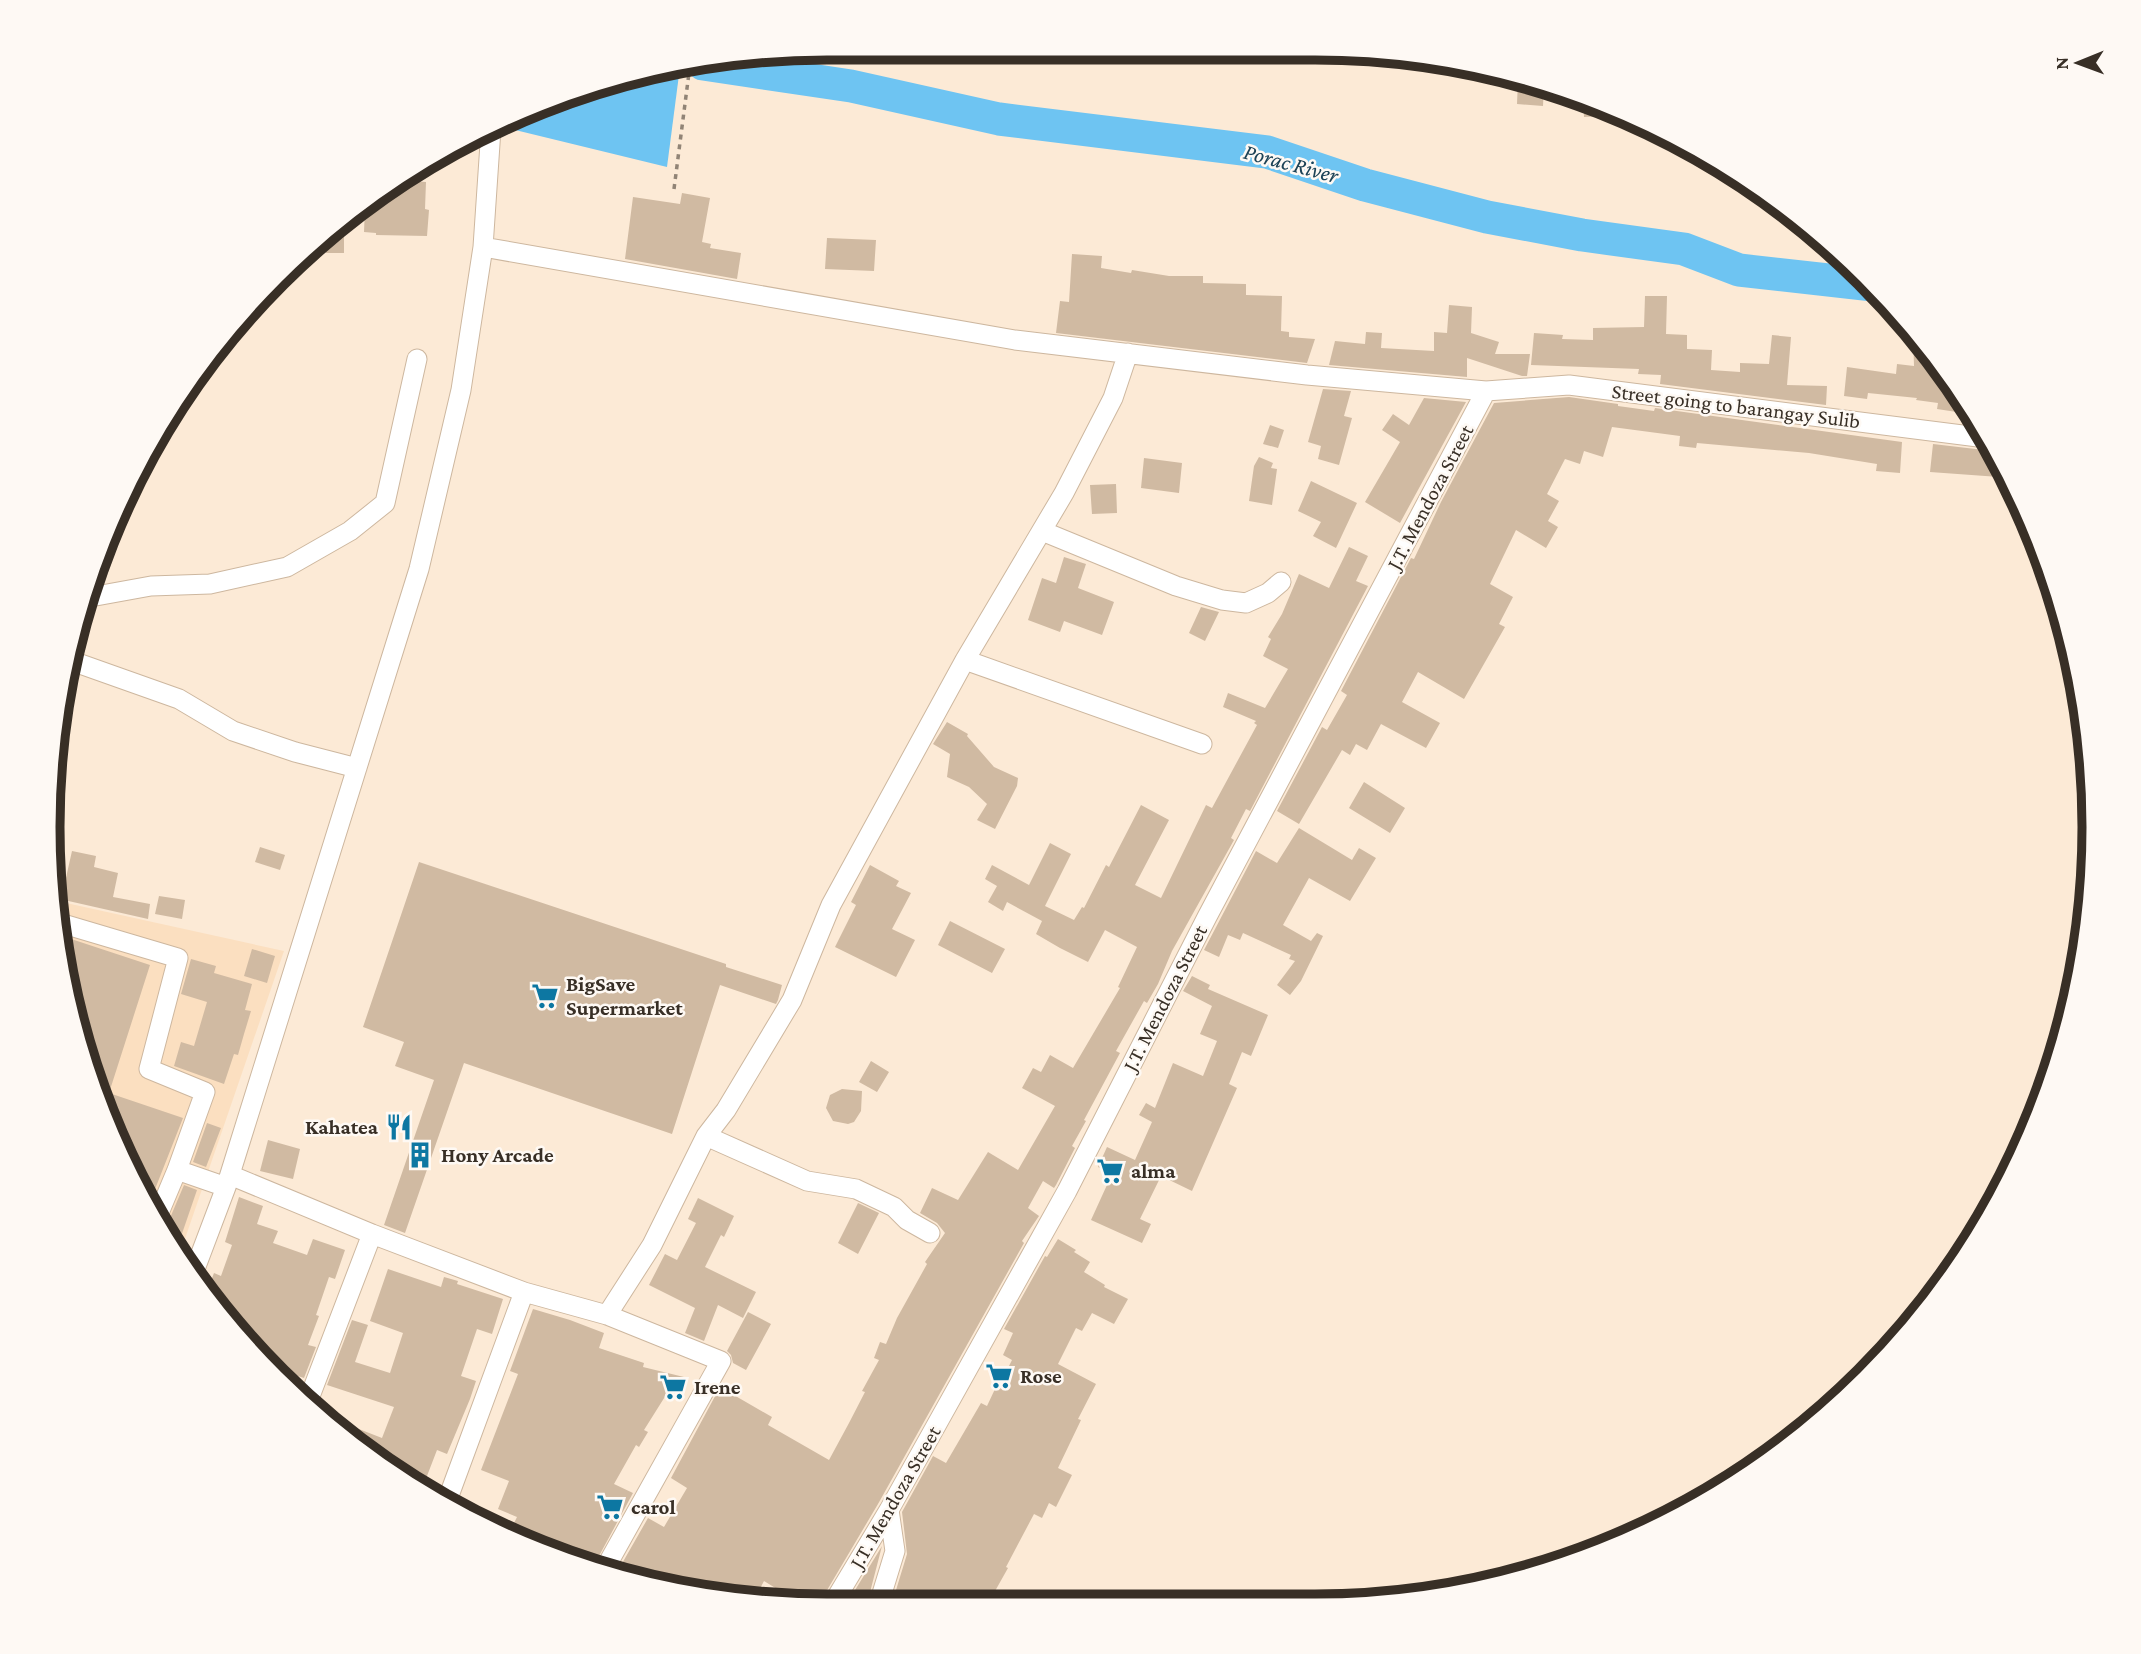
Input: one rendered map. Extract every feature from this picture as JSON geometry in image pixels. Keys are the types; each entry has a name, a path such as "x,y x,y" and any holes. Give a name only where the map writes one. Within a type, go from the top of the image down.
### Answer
{"street":[{"path":"197,1264 228,1181 422,556 461,390 484,247 490,138"},
{"name":"Street going to barangay Sulib","path":"484,247 1016,340 1307,375 1486,391 1569,385 1975,437"},
{"path":"607,1315 652,1245 706,1136 726,1110 792,1000 831,905 965,660 1042,531 1113,398 1128,353"},
{"path":"95,596 151,586 210,584 286,567 350,531 385,503 417,359"},
{"name":"J.T. Mendoza Street","path":"839,1594 889,1510 1067,1191 1207,917 1486,391"},
{"path":"1042,531 1177,586 1222,600 1246,603 1268,593 1281,582"},
{"path":"965,660 1202,744"},
{"path":"77,663 179,699 233,731 295,752 357,768"},
{"path":"66,925 178,958 149,1069 205,1092 161,1209"},
{"path":"706,1136 807,1181 856,1189 894,1207 907,1220 930,1233"},
{"path":"177,1170 228,1181 524,1292 607,1315 721,1361 608,1562"},
{"path":"311,1394 372,1234"},
{"path":"449,1495 524,1292"},
{"path":"882,1594 895,1551 889,1510"}],"path":[{"path":"674,189 689,72"}],"shaded area":[{"path":"64,902 284,951 183,1244 162,1211 139,1166 100,1074 74,977"}],"water":[{"path":"679,74 667,167 510,129 580,100"}],"building":[{"path":"1518,87 1544,95 1543,106 1517,104"},
{"path":"1584,109 1603,116 1584,117"},
{"path":"413,181 426,182 425,209 429,210 427,236 376,235 364,232 365,215"},
{"path":"682,193 710,198 702,242 711,244 710,248 741,253 737,279 625,259 633,197 680,204"},
{"path":"344,234 344,253 326,253 326,246"},
{"path":"827,238 876,240 874,271 825,269"},
{"path":"1072,254 1102,256 1101,268 1169,276 1203,276 1203,283 1246,284 1246,295 1282,296 1281,331 1289,332 1289,337 1315,339 1307,363 1056,333 1060,301 1069,302"},
{"path":"1645,296 1667,296 1666,334 1687,335 1687,349 1712,350 1711,370 1740,372 1740,363 1769,364 1772,335 1791,337 1787,385 1827,386 1826,405 1660,384 1661,375 1638,374 1639,369 1531,365 1534,333 1563,335 1562,339 1593,340 1593,328 1644,327"},
{"path":"1449,305 1472,307 1471,333 1499,342 1495,354 1530,354 1527,376 1467,358 1467,377 1329,365 1335,341 1365,344 1366,332 1382,333 1381,348 1434,351 1434,332 1447,333"},
{"path":"1913,348 1959,412 1937,409 1938,403 1916,400 1917,398 1868,393 1867,399 1844,396 1847,367 1896,374 1897,364 1914,366"},
{"path":"1323,389 1351,391 1344,416 1352,418 1339,465 1318,459 1321,446 1308,442"},
{"path":"1569,397 1654,411 1655,408 1902,442 1900,473 1876,471 1877,464 1809,453 1697,443 1696,448 1679,446 1680,436 1612,427 1603,457 1584,451 1580,464 1565,459 1547,494 1559,501 1548,521 1558,527 1546,548 1516,530 1490,584 1513,597 1499,624 1505,627 1464,699 1418,672 1402,702 1440,723 1426,748 1381,724 1367,750 1356,744 1350,755 1342,750 1299,824 1277,811 1322,727 1327,730 1347,695 1341,691 1411,558 1414,559 1494,403"},
{"path":"1424,398 1466,402 1400,523 1365,502 1400,442 1382,430 1393,414 1409,425"},
{"path":"1270,425 1284,430 1278,448 1263,444"},
{"path":"1933,444 1982,450 1996,477 1930,472"},
{"path":"1259,457 1273,463 1271,468 1277,469 1272,505 1249,501 1254,466"},
{"path":"1144,458 1182,463 1179,493 1141,488"},
{"path":"1311,481 1357,503 1336,548 1313,536 1321,522 1298,511"},
{"path":"1116,484 1117,513 1092,514 1090,485"},
{"path":"1349,547 1368,556 1356,581 1368,586 1250,811 1246,809 1231,838 1234,840 1172,951 1158,984 1147,1003 1144,1001 1116,1051 1120,1053 1084,1120 1086,1121 1072,1146 1075,1148 1056,1185 1054,1188 1043,1181 1028,1208 1039,1216 1022,1241 1024,1243 825,1594 814,1591 812,1594 784,1593 764,1581 759,1591 727,1588 677,1580 621,1566 648,1518 664,1527 687,1488 671,1478 720,1387 772,1417 768,1425 829,1460 879,1360 874,1358 880,1342 886,1344 927,1264 925,1262 945,1233 937,1223 920,1213 932,1188 958,1200 988,1152 1018,1170 1055,1106 1022,1088 1033,1068 1041,1072 1050,1055 1073,1068 1120,988 1118,987 1137,947 1105,930 1088,962 1060,948 1036,934 1042,921 1007,902 1003,911 988,902 997,886 985,879 992,865 1029,885 1050,843 1071,854 1045,906 1074,920 1082,907 1084,908 1106,865 1109,867 1141,805 1169,820 1135,885 1161,898 1206,805 1212,808 1257,725 1254,723 1256,721 1223,707 1228,693 1265,708 1288,669 1263,656 1271,639 1268,637 1282,614 1299,574 1329,588"},
{"path":"1064,557 1086,564 1078,588 1114,602 1102,635 1064,621 1060,632 1028,620 1042,578 1056,583"},
{"path":"1201,607 1219,612 1205,641 1189,633"},
{"path":"947,722 968,734 994,767 1018,778 1017,786 995,829 977,820 987,804 969,787 947,777 950,754 933,744"},
{"path":"1364,782 1405,808 1390,833 1349,808"},
{"path":"1299,828 1352,860 1359,848 1376,858 1350,901 1309,878 1283,925 1311,941 1317,933 1323,936 1301,981 1290,995 1277,985 1295,961 1289,959 1291,955 1243,933 1240,940 1228,935 1219,957 1204,950 1256,851 1277,863"},
{"path":"260,847 285,855 280,870 255,862"},
{"path":"72,851 96,856 94,867 118,873 113,897 150,904 148,919 64,900 66,891 63,891"},
{"name":"BigSave Supermarket","path":"419,862 782,985 778,1000 776,1004 720,985 672,1134 464,1063 405,1233 384,1225 434,1080 395,1066 404,1042 363,1027"},
{"path":"870,865 899,881 896,886 911,893 892,929 915,940 896,977 835,947 856,905 851,902"},
{"path":"159,896 185,900 182,919 155,914"},
{"path":"950,921 1005,949 992,973 938,945"},
{"path":"68,938 150,965 109,1093 183,1118 153,1194 118,1121 100,1074 74,977"},
{"path":"252,949 275,956 267,983 244,976"},
{"path":"191,959 216,966 214,973 252,984 245,1010 251,1011 238,1055 234,1054 224,1084 174,1066 181,1042 194,1046 207,1002 181,994"},
{"path":"1192,976 1210,985 1208,989 1268,1015 1251,1056 1242,1052 1229,1084 1237,1088 1192,1191 1161,1176 1140,1219 1151,1224 1142,1243 1091,1220 1112,1174 1098,1167 1107,1147 1135,1160 1152,1122 1139,1115 1146,1103 1155,1108 1173,1063 1203,1076 1217,1041 1200,1034 1212,1006 1183,991"},
{"path":"871,1061 889,1072 877,1092 859,1082"},
{"path":"842,1089 862,1091 861,1111 854,1122 848,1124 833,1121 826,1108 830,1095"},
{"path":"207,1123 221,1128 206,1167 193,1162"},
{"path":"268,1140 300,1149 293,1179 260,1171"},
{"path":"184,1185 197,1190 180,1239 169,1221"},
{"path":"239,1197 263,1206 257,1224 278,1231 273,1243 307,1255 313,1239 345,1250 335,1279 329,1277 316,1315 319,1316 308,1345 316,1347 304,1378 284,1370 210,1283 214,1273 221,1276 232,1245 225,1242"},
{"path":"698,1198 734,1216 705,1267 756,1292 743,1318 718,1305 704,1341 685,1333 695,1308 649,1285 665,1254 677,1260 696,1223 688,1219"},
{"path":"858,1203 879,1213 858,1254 838,1243"},
{"path":"1058,1239 1090,1262 1084,1272 1105,1285 1104,1287 1128,1299 1114,1324 1092,1313 1082,1331 1076,1328 1058,1364 1096,1384 1058,1468 1072,1475 1056,1507 1049,1503 1042,1518 1034,1514 993,1594 895,1594 907,1554 902,1512 933,1456 946,1463 981,1403 987,1406 995,1389 997,1390 1012,1360 1003,1355 1013,1333 1004,1329 1045,1256 1047,1257"},
{"path":"388,1269 441,1287 444,1277 503,1299 492,1334 477,1329 461,1376 476,1381 470,1399 447,1454 437,1450 425,1481 345,1424 382,1438 394,1407 327,1385 352,1320 368,1325 355,1362 390,1373 403,1333 370,1321"},
{"path":"533,1309 604,1333 599,1348 644,1363 643,1367 688,1378 680,1398 666,1395 644,1430 648,1432 639,1447 636,1445 614,1484 633,1493 597,1559 512,1526 517,1517 498,1509 509,1481 481,1470 518,1374 510,1371"},
{"path":"748,1312 771,1324 746,1370 733,1363 727,1351"},
{"path":"882,1546 870,1594 853,1594"}],"waterway":[{"name":"Porac River","path":"722,67 851,86 999,119 1267,152 1365,185 1487,217 1582,235 1684,249 1739,270 1856,283"}],"place":[{"name":"BigSave Supermarket","path":"545,996"},
{"name":"Kahatea","path":"399,1127"},
{"name":"Hony Arcade","path":"420,1155"},
{"name":"alma","path":"1110,1171"},
{"name":"Rose","path":"999,1376"},
{"name":"Irene","path":"673,1387"},
{"name":"carol","path":"610,1507"}]}
